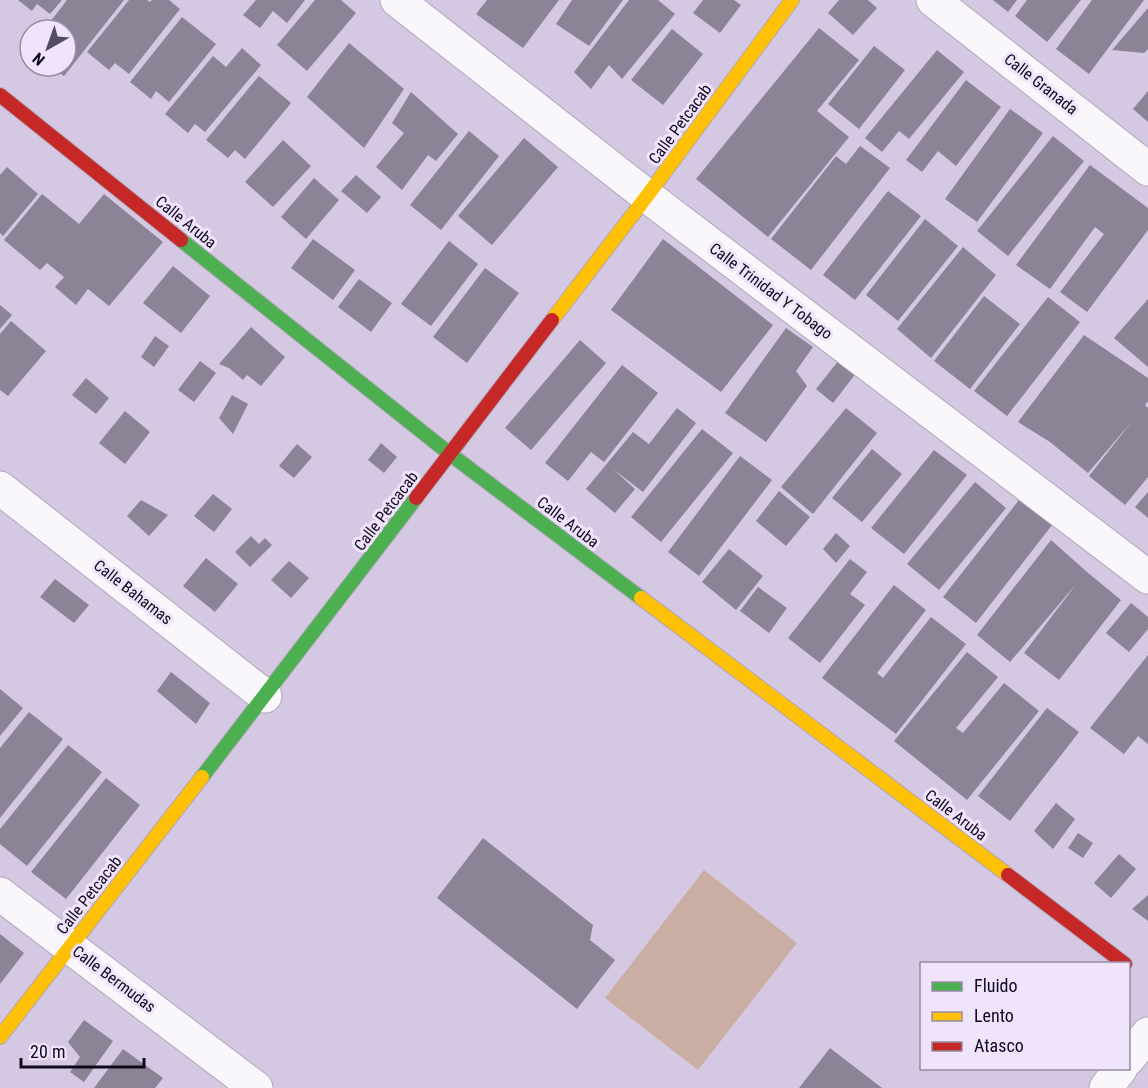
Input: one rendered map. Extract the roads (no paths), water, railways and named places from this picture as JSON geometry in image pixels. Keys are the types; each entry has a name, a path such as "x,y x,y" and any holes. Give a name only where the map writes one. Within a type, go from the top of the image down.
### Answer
{"street":[{"name":"Calle Trinidad Y Tobago","path":"397,0 647,196 1148,577"},
{"name":"Calle Petcacab","path":"0,1037 450,454 647,196 792,0"},
{"name":"Calle Granada","path":"933,0 1148,169"},
{"name":"Calle Aruba","path":"0,95 450,454 1122,962"},
{"name":"Calle Bahamas","path":"0,488 265,696"},
{"name":"Calle Bermudas","path":"0,894 256,1088"},
{"path":"1130,1056 1148,1034"},
{"path":"1106,1088 1120,1070"}]}
